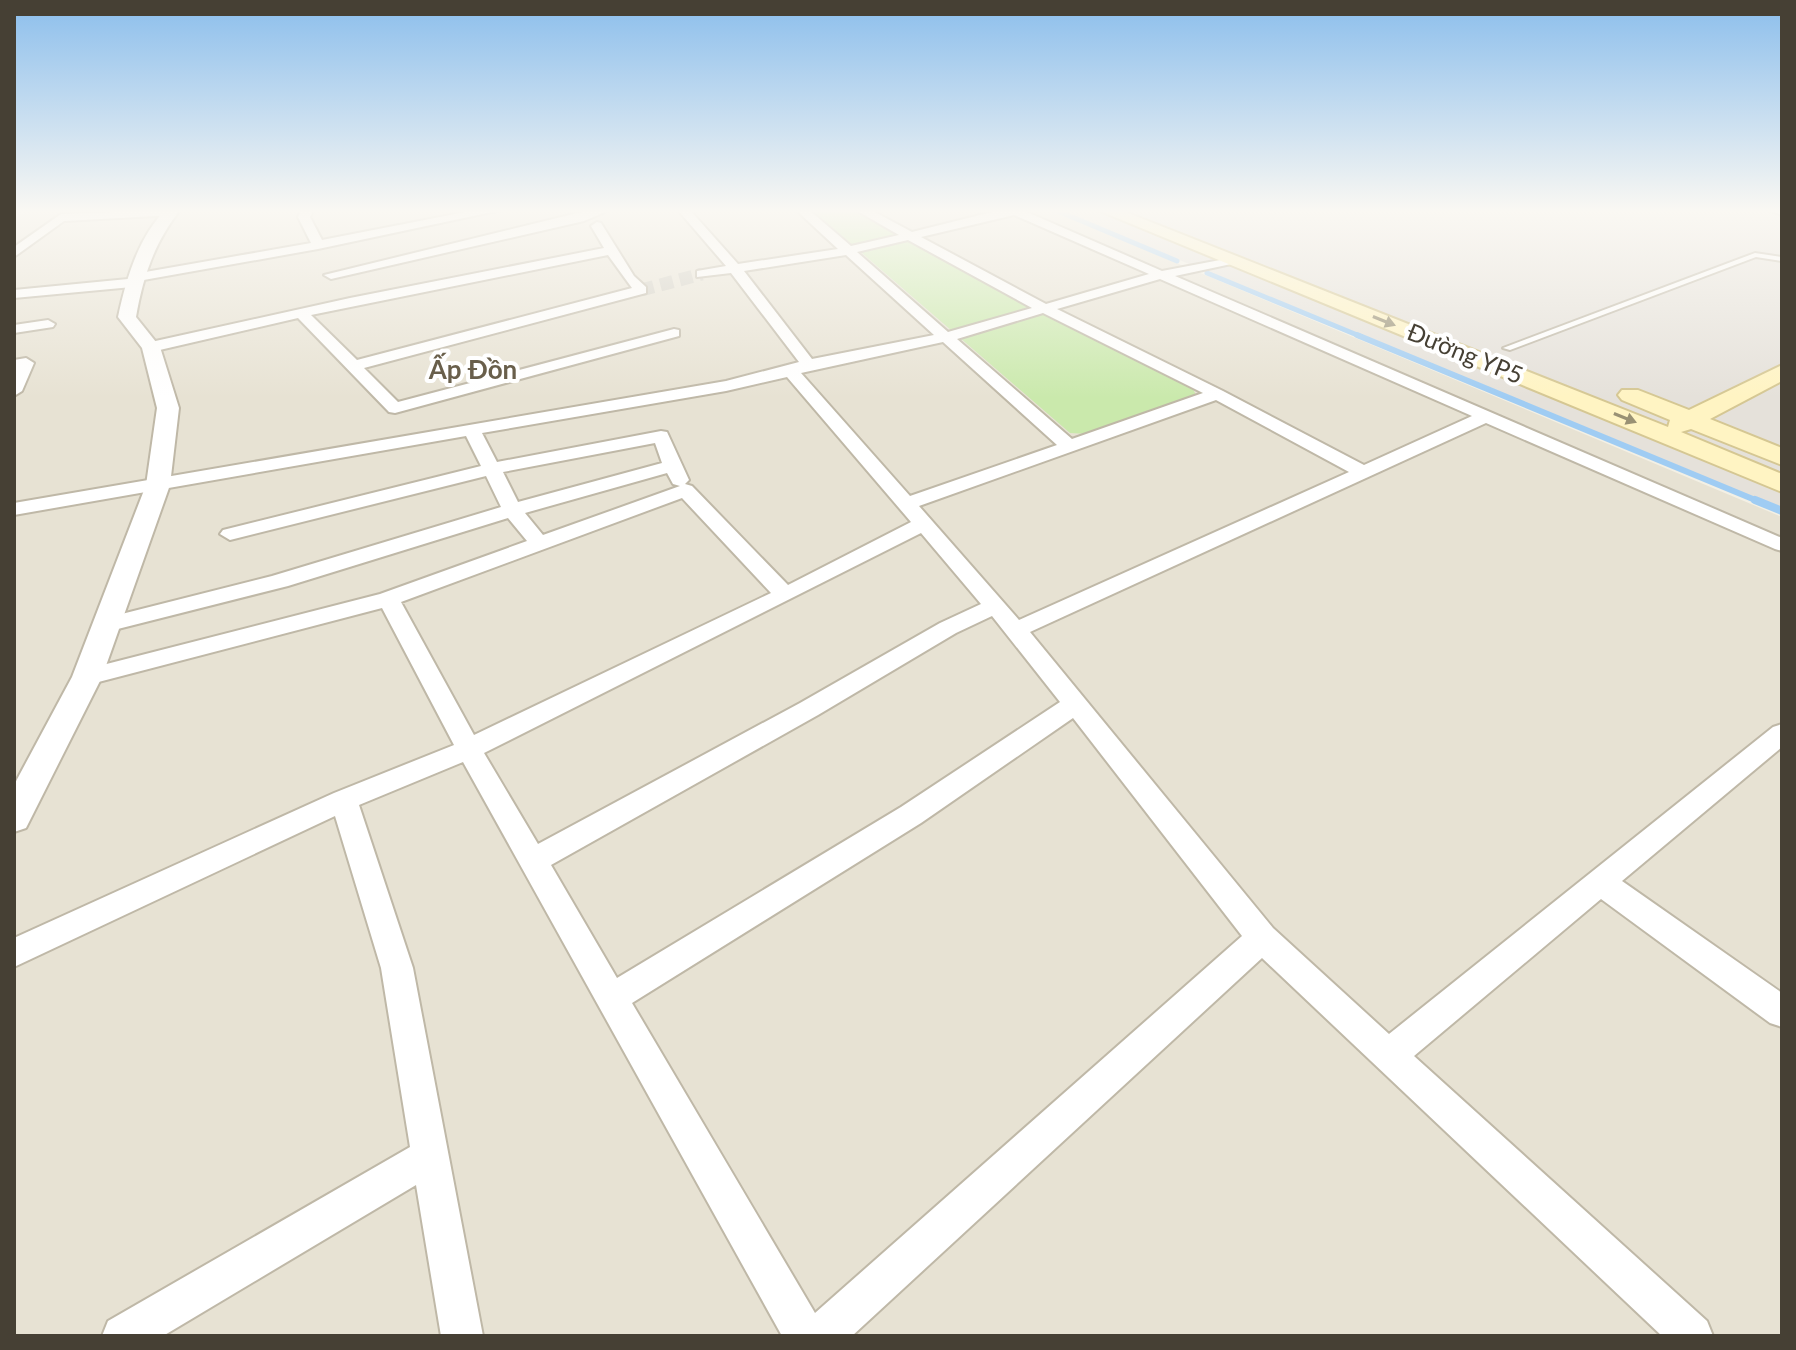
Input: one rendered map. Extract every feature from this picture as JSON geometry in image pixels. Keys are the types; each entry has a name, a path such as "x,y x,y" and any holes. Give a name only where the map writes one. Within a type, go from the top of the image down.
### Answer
{"main road":[{"name":"Đường YP5","path":"1261,272 1782,484"},
{"name":"Đường YP5","path":"1307,272 1534,359"},
{"path":"1662,433 1782,372"},
{"path":"1615,390 1782,457"}],"street":[{"path":"14,818 87,677 158,485 168,408 151,347 127,317 133,281 138,272"},
{"path":"14,294 133,281 309,272"},
{"path":"151,347 301,313 328,272"},
{"path":"340,272 457,283 509,272"},
{"path":"354,366 641,290 625,272"},
{"path":"702,274 715,272"},
{"path":"737,272 799,367 907,504 1016,630 1262,938 1692,1336"},
{"path":"871,272 1069,446"},
{"path":"977,272 1364,472"},
{"path":"1153,272 1782,545"},
{"path":"14,509 726,386 799,367 946,337 1174,272"},
{"path":"301,313 395,408 674,333"},
{"path":"14,329 48,324"},
{"path":"14,365 26,363 14,391"},
{"path":"907,504 1217,394"},
{"path":"1016,630 1487,416"},
{"path":"472,430 512,510 540,544"},
{"path":"230,534 492,469 661,436 685,490 785,595"},
{"path":"106,625 280,581 512,510 672,466"},
{"path":"87,677 388,599 685,490"},
{"path":"14,953 344,800 469,749 785,595 924,523"},
{"path":"388,599 469,749 805,1336"},
{"path":"533,861 809,709 948,628 995,606"},
{"path":"612,998 911,815 1076,704"},
{"path":"1389,1055 1782,733"},
{"path":"344,800 397,968 462,1336"},
{"path":"1600,882 1782,1012"},
{"path":"821,1336 1262,938"},
{"path":"123,1336 430,1156"}],"lane":[{"path":"1507,348 1710,272"}],"shaded area":[{"path":"14,272 1198,272 1782,517 1782,1336 14,1336"},
{"path":"1209,272 1782,272 1782,509"}],"green space":[{"path":"884,272 967,272 1192,387 1196,395 1088,434 1070,433"}],"waterway":[{"path":"1207,273 1362,337"},
{"path":"1357,335 1760,502"},
{"path":"1755,500 1782,511"}],"tunnel":[{"path":"641,290 702,274"}],"district":[{"name":"Ấp Đồn","path":"473,370"}]}
